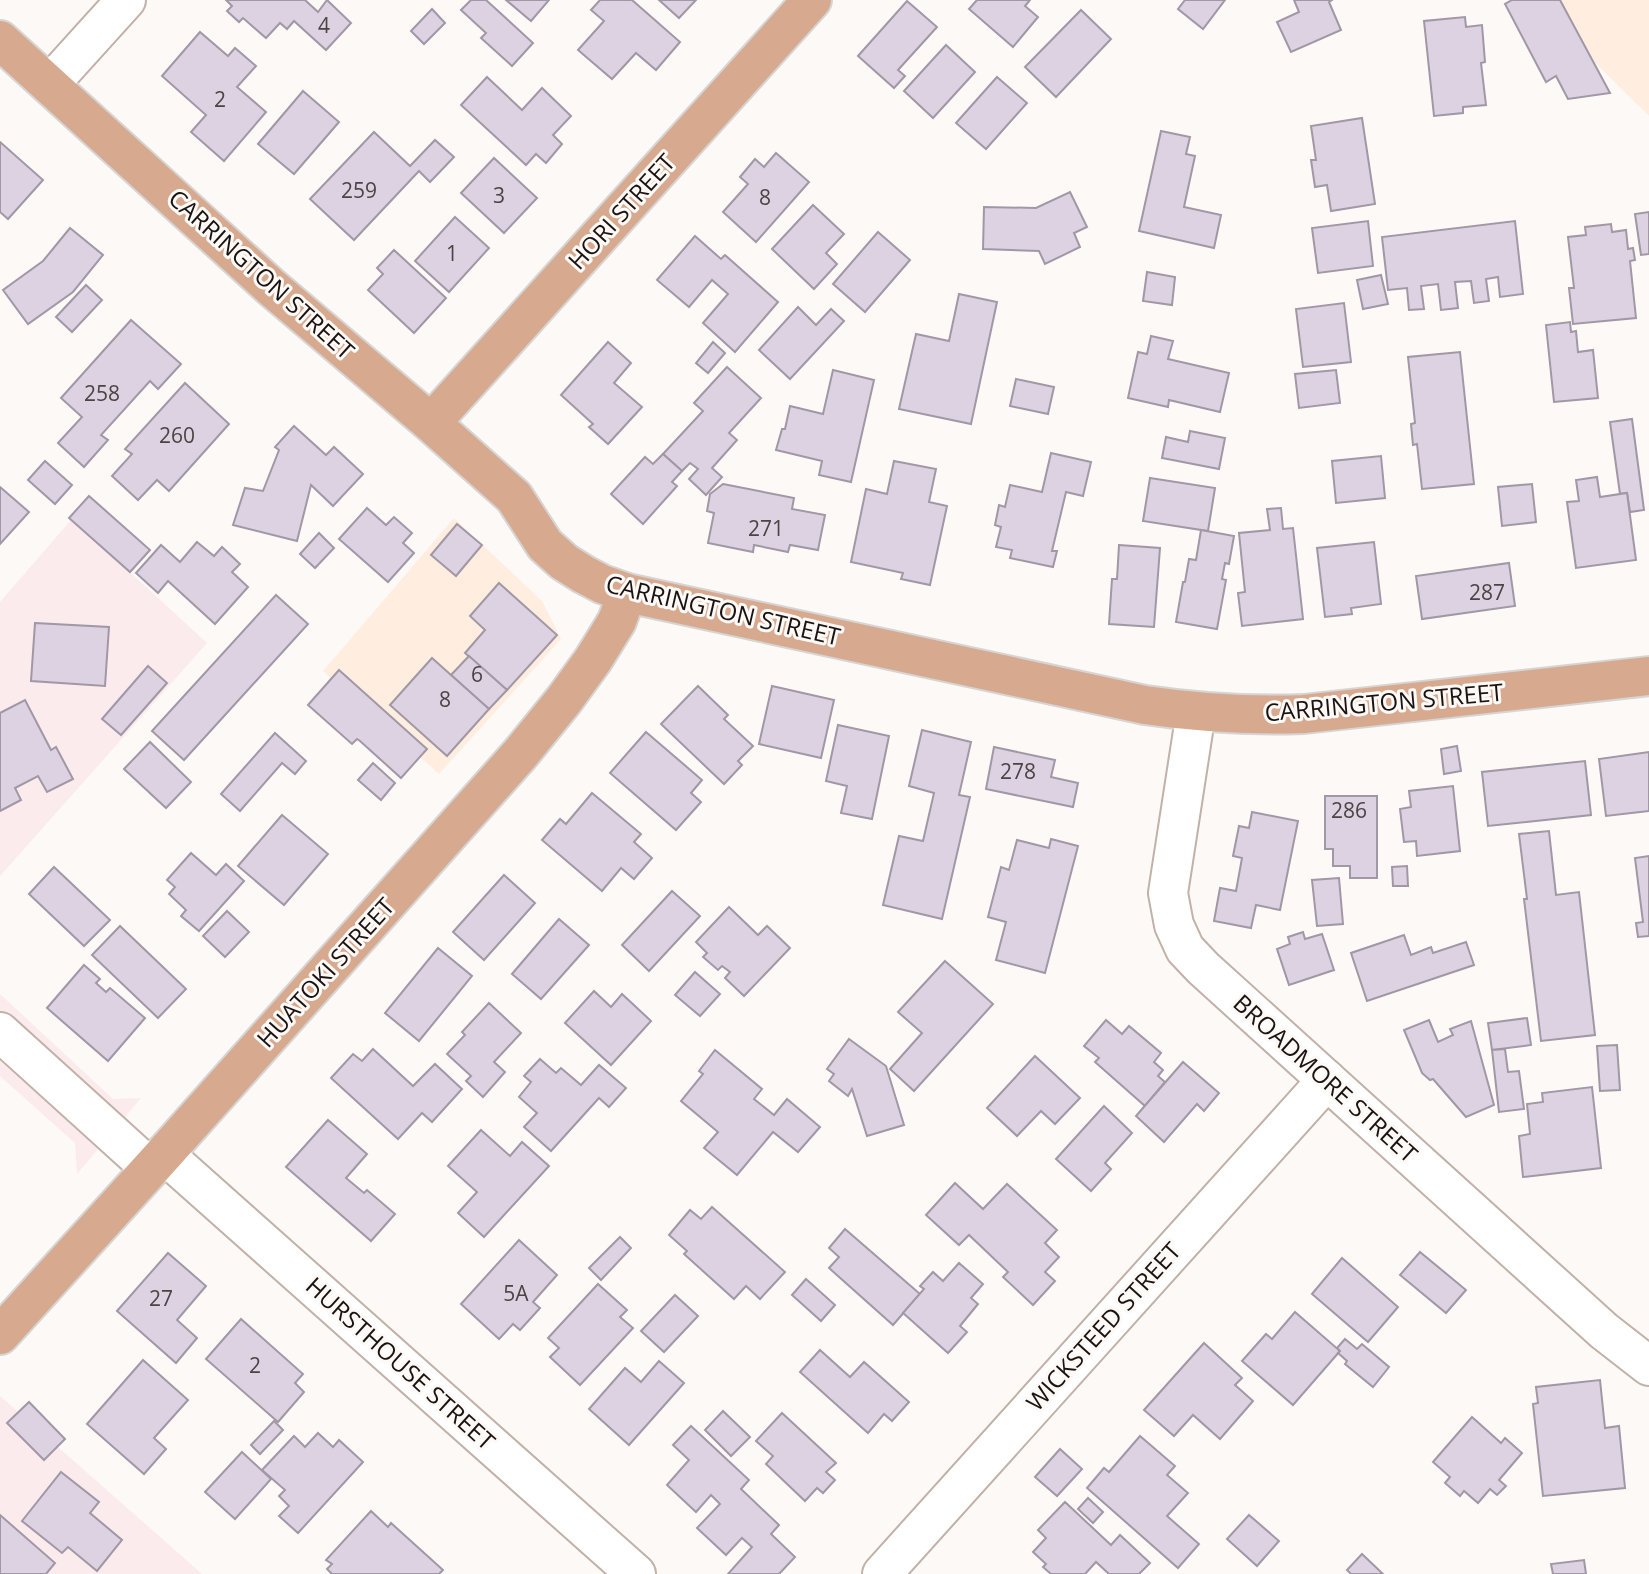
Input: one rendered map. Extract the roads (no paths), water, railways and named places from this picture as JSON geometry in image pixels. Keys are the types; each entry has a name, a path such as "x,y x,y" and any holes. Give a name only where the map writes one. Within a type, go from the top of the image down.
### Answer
{"main road":[{"name":"HORI STREET","path":"431,423 812,0"},
{"name":"CARRINGTON STREET","path":"0,40 271,287 514,497 545,545 564,562 602,584 627,593 1145,705 1196,712 1253,716 1304,714 1649,676"},
{"name":"HUATOKI STREET","path":"0,1335 521,753 593,660 617,621 627,593"}],"street":[{"path":"50,84 126,0"},
{"name":"BROADMORE STREET","path":"1196,712 1168,893 1174,925 1185,948 1203,968 1604,1331 1649,1366"},
{"name":"HURSTHOUSE STREET","path":"0,1032 157,1161 636,1574"},
{"name":"WICKSTEED STREET","path":"882,1574 1327,1080"}]}
